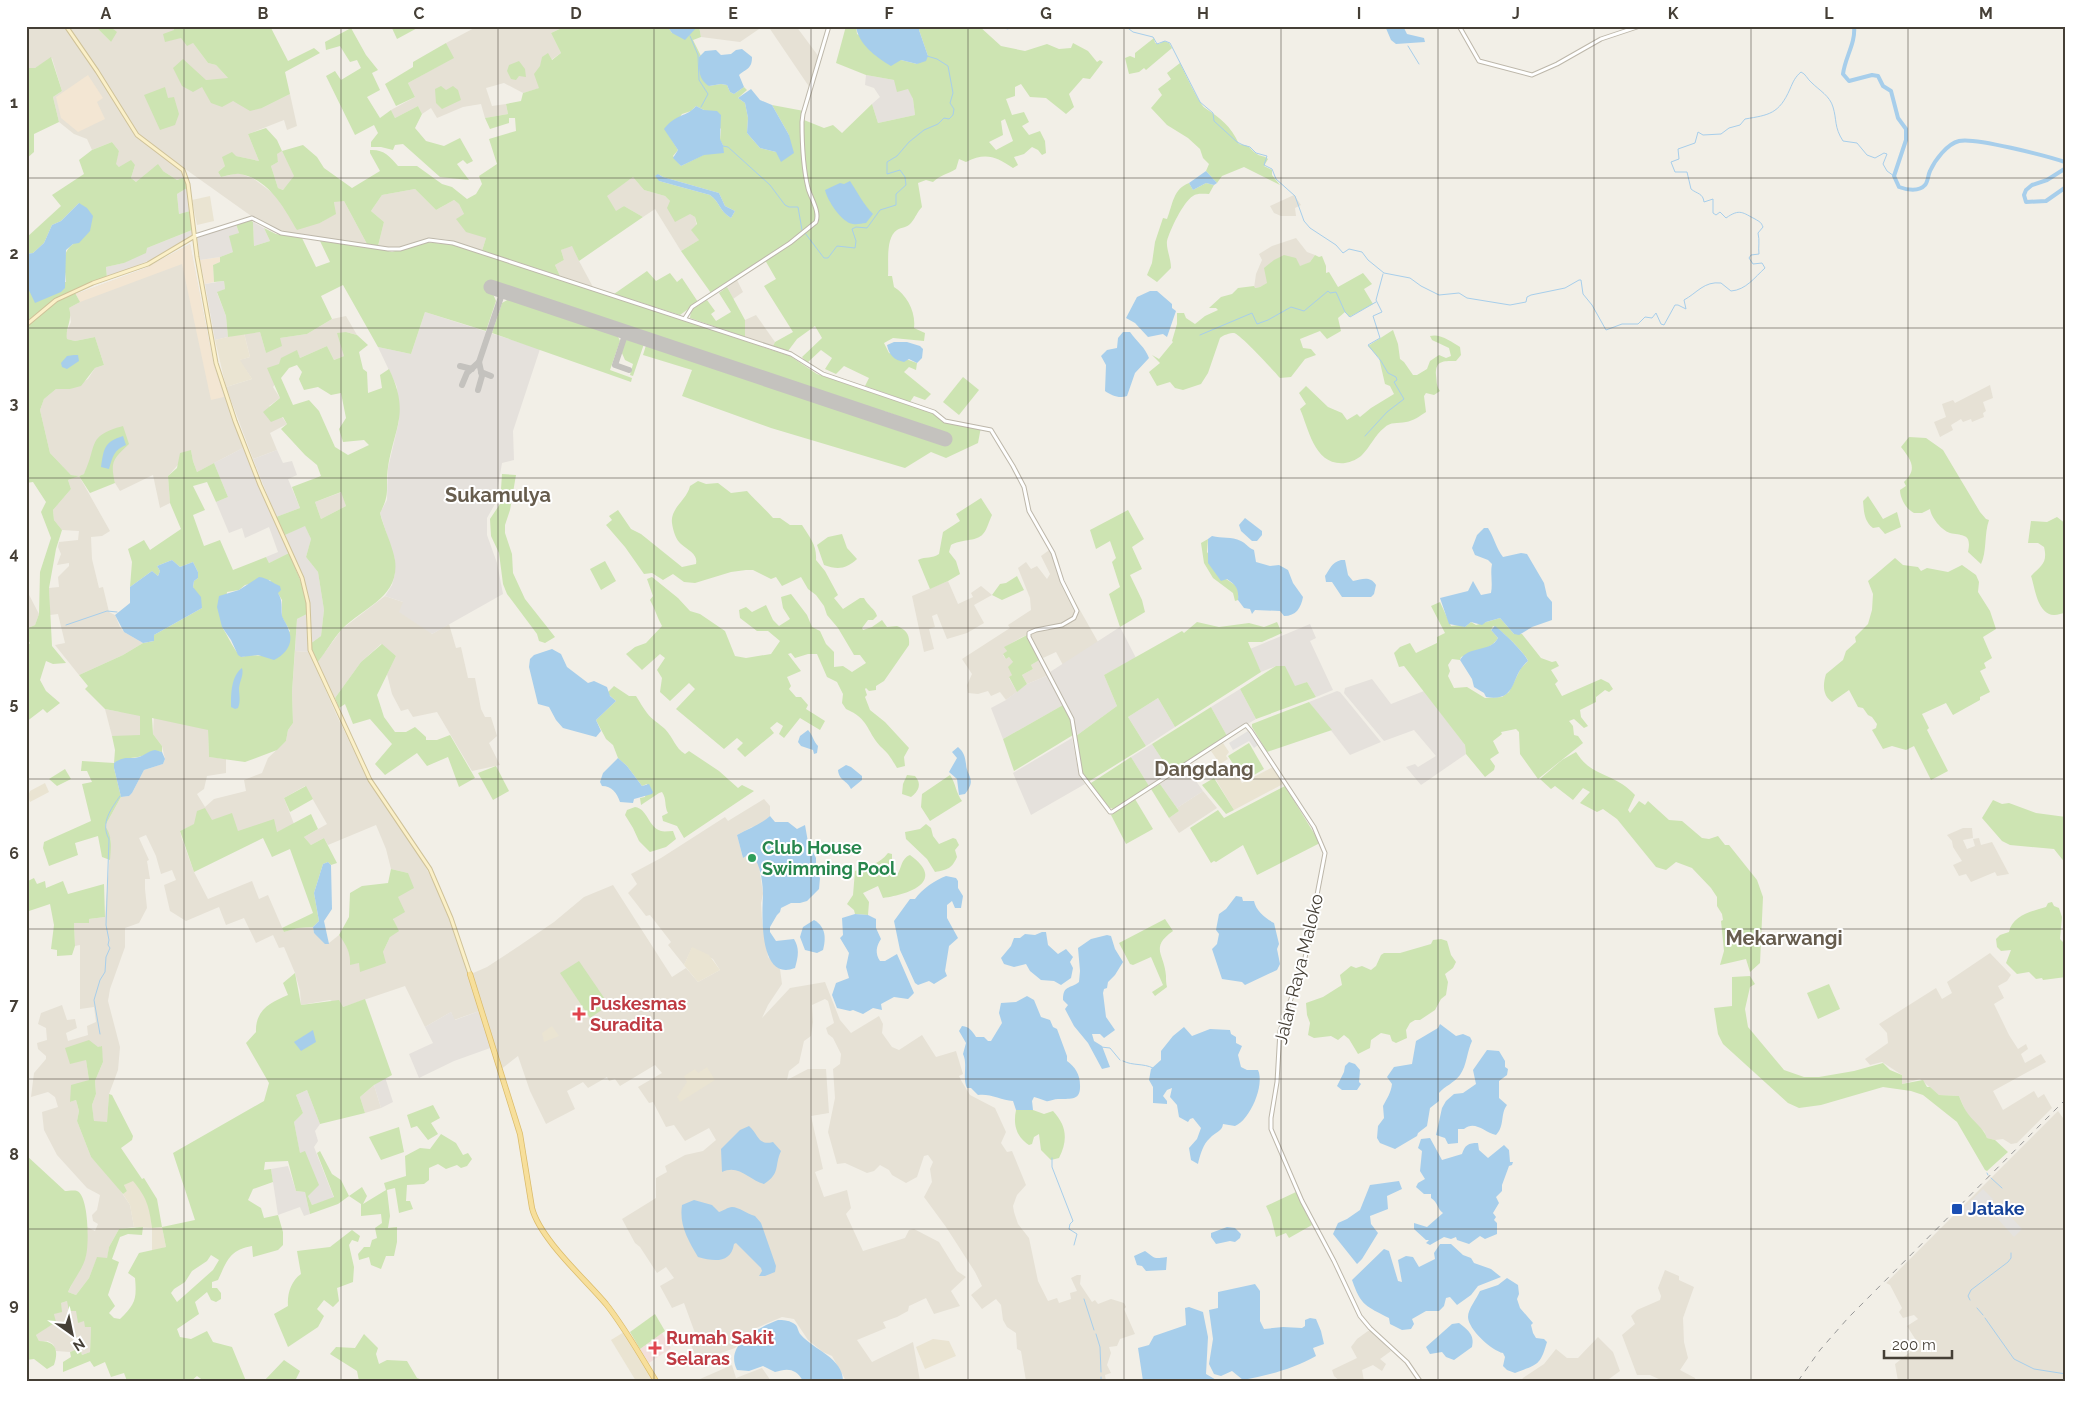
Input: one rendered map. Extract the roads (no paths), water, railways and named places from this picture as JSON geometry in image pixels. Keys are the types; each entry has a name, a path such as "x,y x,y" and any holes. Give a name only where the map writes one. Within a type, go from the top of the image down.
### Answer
{"main road":[{"path":"68,27 138,135 183,170 188,184 194,236 216,363 260,485 302,578 308,603 310,650 370,780 430,869 451,918 520,1134 532,1208 536,1219 569,1263 613,1314 656,1381"},
{"path":"26,325 56,300 93,283 148,264 194,236"}],"street":[{"path":"194,236 252,218 281,233 391,249 400,249 429,240 453,242 685,318 692,306 790,243 816,222 817,211 811,197 806,176 802,122 829,26"},
{"path":"1458,26 1479,61 1528,75 1557,64 1601,39 1640,26"},
{"name":"Jalan Raya Maloko","path":"685,318 791,354 823,374 934,412 945,421 991,430 1014,466 1024,487 1029,511 1053,553 1062,581 1076,606 1074,618 1055,627 1033,630 1029,636 1069,714 1075,736 1081,774 1111,812 1246,725 1252,731 1318,834 1325,856 1305,958 1280,1031 1277,1082 1271,1118 1272,1134 1302,1201 1334,1261 1360,1316 1404,1360 1420,1381"}],"water":[{"path":"667,26 697,27 685,40 672,33"},
{"path":"856,26 920,26 919,30 928,56 926,61 917,64 901,60 891,66 864,44 857,33"},
{"path":"1385,26 1403,26 1407,34 1424,38 1425,42 1396,44 1391,40"},
{"path":"742,49 752,57 750,66 739,75 744,87 734,94 730,92 727,85 709,86 705,83 700,73 699,57 705,51 716,50 721,55 731,54 736,50"},
{"path":"751,89 760,100 772,105 789,135 794,153 781,162 776,152 760,148 747,133 748,118 745,103 738,98"},
{"path":"696,106 704,110 717,111 721,115 720,139 724,153 704,155 681,166 673,158 678,150 664,129 672,121"},
{"path":"1206,171 1217,183 1214,185 1206,183 1193,190 1189,183"},
{"path":"658,174 719,193 725,206 735,211 731,218 710,195 659,181 655,176"},
{"path":"850,181 873,214 866,223 855,224 844,220 826,194 825,190 840,183 844,184"},
{"path":"79,203 87,208 93,216 90,231 79,243 73,244 66,250 65,288 61,292 35,303 26,284 26,254 33,253 44,243 52,225 61,221"},
{"path":"1150,291 1157,291 1172,304 1172,308 1176,311 1167,337 1163,334 1148,337 1135,323 1126,318 1137,297"},
{"path":"1123,332 1130,332 1149,358 1135,373 1127,396 1118,397 1105,391 1106,365 1101,356 1107,350 1117,348 1118,338"},
{"path":"894,342 907,342 920,346 923,349 922,358 917,363 909,359 904,362 897,360 889,352 887,345"},
{"path":"78,355 79,361 67,369 62,367 61,363 67,356"},
{"path":"123,436 126,445 115,454 109,469 101,467 108,443"},
{"path":"1245,518 1262,531 1262,535 1257,541 1252,541 1241,531 1239,525"},
{"path":"1484,528 1488,528 1503,557 1521,553 1527,554 1544,583 1547,596 1552,602 1552,620 1532,627 1519,635 1514,634 1500,618 1482,625 1471,622 1465,627 1449,624 1440,598 1468,591 1473,581 1481,595 1491,593 1492,564 1488,560 1475,555 1472,548 1477,535"},
{"path":"1212,536 1241,541 1254,550 1256,562 1270,566 1279,565 1288,570 1293,583 1303,597 1297,611 1292,615 1284,616 1280,611 1255,610 1252,614 1250,609 1244,608 1238,600 1235,585 1227,579 1221,581 1208,563 1208,539"},
{"path":"172,560 180,567 193,562 198,572 198,578 194,581 193,587 201,597 202,608 154,635 154,641 143,643 124,632 115,615 130,603 130,587 152,571 158,576 160,571 157,566"},
{"path":"1345,560 1348,575 1353,581 1366,579 1374,582 1376,585 1374,594 1371,597 1342,597 1332,582 1326,582 1325,576 1335,563"},
{"path":"259,577 280,586 281,590 278,593 281,601 282,616 290,636 288,648 274,660 258,655 241,657 238,655 222,627 217,607 219,596 239,590"},
{"path":"1495,626 1518,648 1528,661 1522,667 1509,692 1504,696 1496,698 1486,697 1484,693 1474,687 1472,679 1460,660 1469,652 1485,648 1494,643 1498,638 1491,630"},
{"path":"552,649 561,654 567,667 588,683 594,681 607,687 610,696 616,701 596,720 601,731 596,737 563,728 549,707 538,704 529,667 530,659 534,655"},
{"path":"242,668 239,703 238,708 235,709 231,707 232,686 238,671"},
{"path":"808,730 818,746 817,753 814,754 813,750 801,746 798,742 800,736"},
{"path":"958,747 964,755 971,781 969,789 965,794 959,795 957,779 949,772 957,758 952,752"},
{"path":"155,750 162,752 165,759 163,764 144,770 132,793 129,796 121,797 114,763 125,758 136,758"},
{"path":"618,758 627,766 642,786 649,784 653,792 652,794 634,799 633,803 620,802 614,791 609,787 602,786 600,782 603,773"},
{"path":"846,765 862,776 862,780 851,789 841,778 838,770"},
{"path":"770,816 775,822 788,822 797,829 805,825 808,842 816,858 816,871 820,878 819,889 807,901 791,903 781,908 770,927 770,932 776,941 794,939 797,946 798,957 795,968 783,970 775,965 769,957 765,945 763,931 763,887 759,868 756,861 754,862 749,856 751,853 743,858 737,835"},
{"path":"328,862 331,865 332,909 324,921 329,944 325,944 314,933 313,927 319,921 314,893 323,864"},
{"path":"946,876 956,878 958,888 963,896 961,908 955,908 952,901 947,905 947,918 958,938 949,946 945,971 947,976 934,984 929,981 918,985 915,983 900,950 894,921 910,899 915,899 929,885"},
{"path":"1236,896 1242,897 1243,901 1254,901 1261,914 1274,923 1279,944 1277,949 1280,964 1277,970 1245,985 1242,982 1222,979 1212,949 1217,944 1219,934 1216,930 1219,914 1226,909"},
{"path":"855,914 868,915 876,919 876,928 881,939 877,950 878,958 880,961 885,961 897,954 914,993 908,999 894,997 881,1004 882,1010 873,1008 863,1014 853,1010 837,1008 832,995 836,983 849,978 846,967 849,953 840,938 843,935 842,918"},
{"path":"814,920 823,929 825,937 823,950 817,953 805,950 800,937 803,927"},
{"path":"1046,932 1048,945 1058,954 1066,949 1073,957 1070,962 1073,968 1071,978 1061,985 1054,981 1041,980 1030,971 1026,964 1014,967 1004,964 1001,958 1011,946 1014,938 1020,938 1025,934 1035,935"},
{"path":"1107,935 1111,936 1115,949 1123,962 1108,982 1107,988 1104,989 1103,993 1106,1017 1115,1030 1104,1038 1100,1034 1092,1034 1094,1041 1102,1046 1110,1067 1102,1069 1088,1043 1074,1026 1065,1009 1068,1005 1063,1000 1063,995 1068,988 1079,982 1078,948 1091,939"},
{"path":"1027,996 1034,1000 1041,1017 1050,1020 1053,1027 1057,1029 1067,1061 1075,1068 1078,1074 1080,1090 1076,1097 1070,1099 1047,1101 1034,1097 1032,1101 1033,1110 1016,1110 1013,1101 978,1095 971,1088 967,1088 963,1054 966,1043 959,1031 962,1026 967,1027 976,1037 984,1037 991,1041 1002,1023 999,1013 1001,1003 1016,1002"},
{"path":"1440,1024 1456,1036 1463,1034 1470,1037 1472,1041 1462,1071 1458,1078 1439,1093 1439,1101 1430,1108 1427,1126 1417,1136 1395,1149 1380,1143 1377,1138 1378,1126 1384,1118 1383,1106 1390,1093 1392,1084 1387,1077 1394,1067 1412,1064 1416,1041 1438,1028"},
{"path":"1184,1027 1192,1036 1210,1029 1230,1030 1231,1034 1236,1037 1236,1043 1242,1046 1238,1055 1241,1067 1247,1070 1258,1070 1260,1076 1258,1093 1251,1110 1235,1126 1223,1124 1220,1130 1205,1143 1198,1164 1191,1160 1189,1148 1197,1139 1201,1128 1193,1118 1188,1122 1179,1117 1177,1105 1170,1097 1172,1088 1167,1090 1163,1096 1167,1104 1153,1103 1153,1087 1149,1080 1151,1069 1161,1060 1161,1051 1173,1036"},
{"path":"313,1030 316,1042 301,1051 294,1042"},
{"path":"1487,1050 1499,1051 1505,1061 1505,1067 1508,1069 1507,1075 1499,1081 1499,1098 1507,1105 1501,1128 1496,1135 1476,1126 1458,1129 1458,1143 1448,1144 1445,1138 1436,1135 1442,1108 1446,1101 1454,1094 1463,1093 1476,1084 1473,1070"},
{"path":"1349,1062 1355,1064 1360,1070 1359,1082 1361,1084 1357,1090 1342,1090 1337,1086 1345,1066"},
{"path":"749,1126 761,1141 773,1142 781,1151 775,1173 764,1184 739,1171 728,1170 722,1172 721,1149 740,1130"},
{"path":"1430,1138 1442,1160 1462,1154 1467,1145 1472,1143 1478,1143 1479,1150 1488,1158 1504,1145 1509,1150 1510,1162 1513,1162 1509,1166 1502,1185 1502,1191 1496,1197 1499,1203 1493,1213 1496,1217 1494,1220 1497,1223 1497,1234 1485,1239 1480,1236 1469,1244 1457,1240 1456,1237 1451,1239 1444,1237 1430,1245 1426,1243 1429,1240 1426,1240 1414,1229 1414,1223 1427,1227 1443,1213 1431,1198 1431,1194 1424,1194 1416,1187 1418,1183 1425,1179 1420,1171 1422,1151 1418,1148 1421,1139"},
{"path":"1399,1181 1402,1189 1387,1196 1388,1209 1370,1216 1371,1224 1378,1233 1357,1264 1333,1234 1338,1223 1360,1210 1370,1185"},
{"path":"694,1200 712,1205 719,1212 732,1207 755,1216 761,1223 776,1266 775,1272 759,1276 762,1271 761,1268 736,1243 730,1255 721,1260 698,1257 683,1226 681,1212 682,1205"},
{"path":"1227,1227 1235,1228 1241,1234 1240,1238 1235,1242 1230,1241 1216,1244 1211,1237 1211,1233"},
{"path":"1440,1244 1451,1244 1463,1255 1471,1258 1474,1263 1491,1269 1501,1277 1478,1286 1471,1295 1457,1305 1450,1297 1446,1298 1444,1306 1439,1311 1426,1311 1412,1319 1414,1324 1411,1329 1402,1330 1390,1324 1389,1318 1370,1308 1358,1295 1352,1280 1384,1249 1389,1251 1398,1281 1402,1282 1398,1260 1406,1256 1413,1257 1419,1267 1435,1259 1434,1253"},
{"path":"1145,1251 1155,1258 1167,1257 1166,1270 1146,1271 1142,1266 1137,1265 1134,1256"},
{"path":"1507,1278 1518,1285 1519,1294 1517,1299 1520,1308 1533,1323 1531,1325 1536,1338 1544,1339 1547,1342 1542,1356 1537,1363 1515,1373 1503,1366 1505,1357 1503,1353 1481,1339 1469,1322 1468,1317 1480,1291 1498,1285"},
{"path":"1255,1284 1260,1291 1260,1321 1264,1329 1302,1328 1305,1326 1305,1320 1310,1318 1316,1319 1324,1344 1313,1348 1316,1356 1299,1365 1271,1374 1243,1380 1232,1371 1221,1376 1214,1374 1209,1364 1213,1339 1209,1310 1218,1308 1218,1292"},
{"path":"1189,1307 1203,1312 1208,1337 1206,1374 1218,1381 1143,1381 1138,1348 1149,1345 1154,1336 1186,1325 1185,1308"},
{"path":"778,1320 795,1324 801,1335 833,1360 842,1373 843,1381 803,1381 794,1371 783,1370 775,1372 763,1366 749,1371 737,1370 734,1361 735,1352 739,1345 753,1332"},
{"path":"1459,1323 1472,1336 1472,1347 1454,1360 1446,1357 1442,1352 1430,1354 1426,1347 1452,1324"}],"waterway":[{"path":"1003,26 1007,29 1019,26"},
{"path":"1125,26 1133,32 1153,37 1157,44 1165,41 1170,43 1200,102 1213,113 1214,121 1237,142 1250,147 1256,153 1267,156 1264,165 1272,169 1276,179 1295,196 1304,221 1310,228 1336,245 1343,253 1349,249 1362,252 1368,260 1384,273 1410,278 1439,295 1459,293 1467,298 1510,305 1526,302 1527,297 1531,295 1565,288 1581,280 1583,294 1592,305 1606,330 1622,324 1638,324 1645,317 1652,318 1656,313 1661,324 1664,325 1675,305 1686,309 1684,300 1705,286 1721,283 1731,291 1736,290 1750,282 1765,268 1762,263 1753,264 1749,258 1751,255 1759,254 1758,233 1763,227 1761,223 1744,213 1738,212 1726,218 1720,212 1716,215 1713,213 1713,199 1704,202 1701,195 1691,189 1687,172 1675,172 1671,162 1679,159 1678,149 1695,143 1698,132 1703,135 1721,134 1729,128 1740,125 1745,119 1772,112 1782,104 1794,80 1801,72 1829,100 1833,107 1838,132 1843,141 1857,143 1867,155 1875,158 1884,153 1887,154 1883,164 1887,171 1894,176"},
{"path":"1854,26 1852,44 1843,74 1849,81 1872,75 1878,76 1883,86 1891,91 1898,118 1906,129 1906,140 1894,176 1899,187 1913,190 1920,189 1926,184 1930,171 1938,157 1950,145 1959,141 1979,142 2011,148 2056,159 2066,164"},
{"path":"690,36 698,55 699,80 708,94 701,107"},
{"path":"1408,46 1419,64"},
{"path":"805,233 824,258 828,258 837,246 855,248 856,241 852,229 856,227 867,228 880,210 896,205 896,194 906,185 905,177 900,170 887,174 887,162 897,156 909,142 924,130 938,124 944,118 949,119 953,115 954,109 950,103 953,93 948,66 937,59 927,56"},
{"path":"723,146 728,147 770,185 785,205 798,207 802,230"},
{"path":"2066,168 2047,180 2032,185 2026,190 2024,195 2026,202 2046,201 2066,187"},
{"path":"1365,436 1387,412 1404,399 1394,382 1397,380 1396,377 1388,373 1368,345 1380,338 1373,316 1382,312 1376,300 1383,274"},
{"path":"1200,335 1252,313 1257,324 1291,307 1304,311 1328,291 1330,293 1336,292 1345,312 1350,317 1376,302"},
{"path":"66,625 107,611 117,612"},
{"path":"100,1034 94,1000 100,980 105,972 106,957 110,948 106,925 109,839 106,822 120,796"},
{"path":"1101,1047 1110,1048 1120,1060"},
{"path":"1123,1061 1153,1068"},
{"path":"1052,1158 1052,1167 1073,1221 1069,1229 1077,1234 1074,1245"},
{"path":"1991,1178 2002,1188"},
{"path":"1970,1300 1968,1296 1971,1290 2008,1262 2011,1258 2011,1253"},
{"path":"1084,1299 1094,1330"},
{"path":"1977,1308 1983,1315"},
{"path":"1985,1318 2014,1359 2034,1369 2066,1374"},
{"path":"1096,1334 1100,1347 1101,1372"}],"railway":[{"path":"1798,1381 1820,1350 1848,1318 2066,1099"}],"place":[{"name":"Club House Swimming Pool","path":"752,858"},
{"name":"Puskesmas Suradita","path":"579,1014"},
{"name":"Jatake","path":"1957,1209"},
{"name":"Rumah Sakit Selaras","path":"655,1348"}],"district":[{"name":"Sukamulya","path":"498,495"},
{"name":"Dangdang","path":"1204,769"},
{"name":"Mekarwangi","path":"1784,938"}]}
